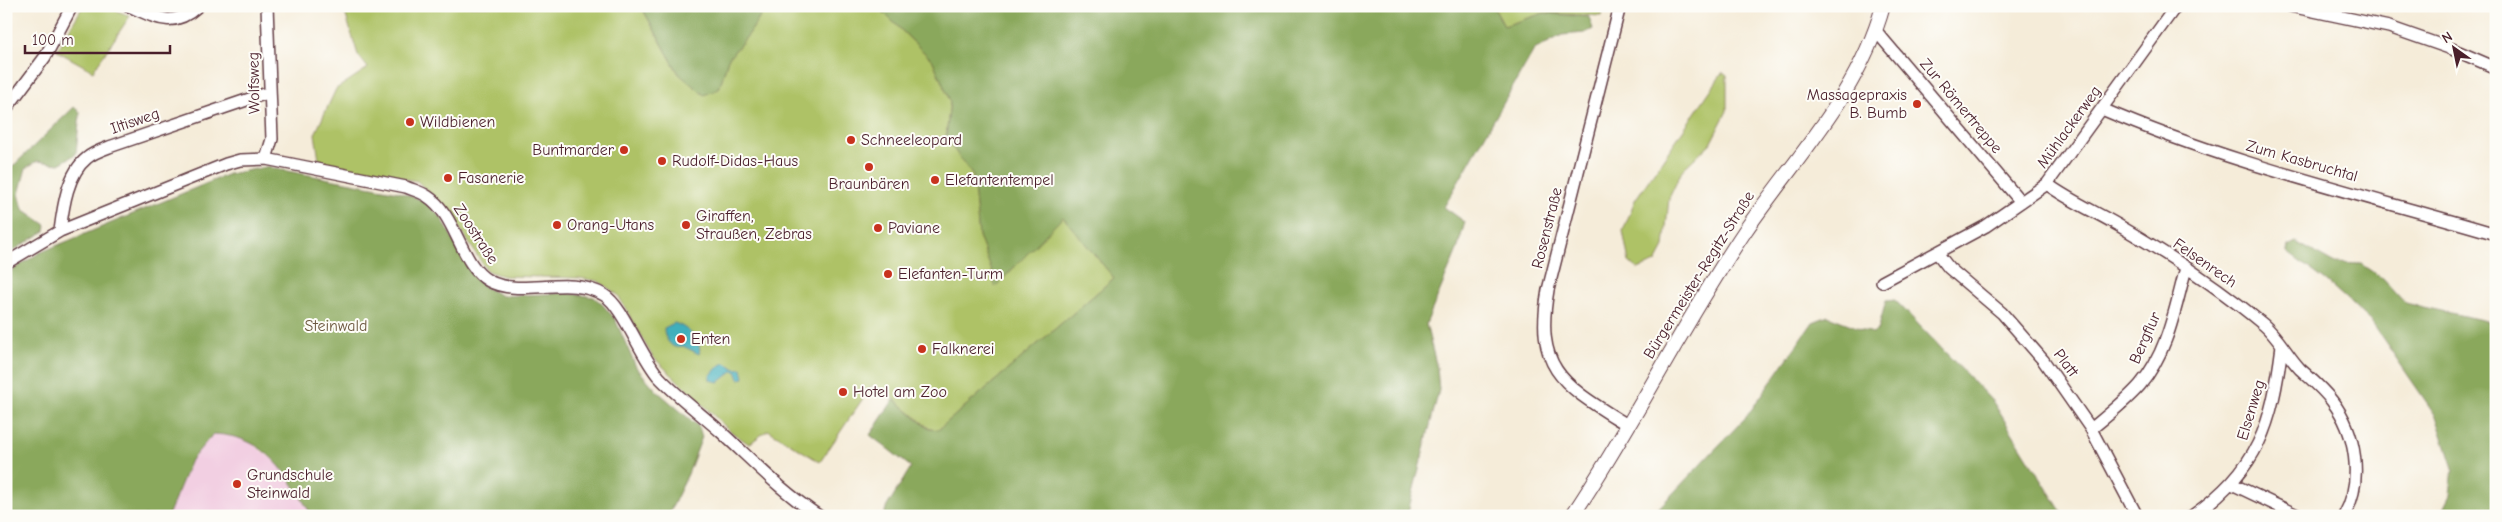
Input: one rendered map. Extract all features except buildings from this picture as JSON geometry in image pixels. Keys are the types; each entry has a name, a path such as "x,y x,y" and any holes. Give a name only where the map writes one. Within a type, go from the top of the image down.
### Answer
{"street":[{"path":"6,109 45,57 72,6"},
{"path":"133,7 168,21 188,16 198,6"},
{"name":"Wolfsweg","path":"266,159 272,139 267,6"},
{"name":"Rosenstraße","path":"1620,6 1548,290 1543,329 1548,355 1565,381 1579,393 1627,425"},
{"name":"Bürgermeister-Regitz-Straße","path":"1573,514 1745,231 1827,122 1868,50 1883,6"},
{"name":"Mühlackerweg","path":"1882,282 1938,254 2047,184 2176,6"},
{"path":"2290,6 2389,27 2452,49 2496,68"},
{"name":"Zur Römertreppe","path":"1876,31 2021,202"},
{"name":"Iltisweg","path":"60,231 72,182 78,167 87,158 112,146 270,92"},
{"name":"Zum Kasbruchtal","path":"2102,109 2219,154 2496,234"},
{"name":"Zoostraße","path":"6,263 60,231 240,160 266,159 406,188 428,196 445,214 477,271 490,282 510,286 588,288 606,296 620,313 642,355 659,377 778,487 819,516"},
{"name":"Felsenrech","path":"2047,184 2186,268 2264,325 2293,361 2326,393 2343,418 2354,454 2354,490 2344,516"},
{"name":"Platt","path":"1938,254 1949,268 1996,308 2023,335 2060,382 2091,429 2137,516"},
{"name":"Bergflur","path":"2091,429 2123,403 2141,384 2155,363 2166,340 2186,268"},
{"name":"Elsenweg","path":"2192,516 2232,484 2249,462 2264,431 2274,398 2282,346"},
{"path":"2232,484 2299,516"}],"shaded area":[{"name":"Grundschule Steinwald","path":"213,434 231,435 250,442 282,467 312,516 168,516 191,460"}],"green space":[{"path":"83,6 105,6 130,16 93,71 57,51"},
{"path":"343,6 641,6 679,74 719,89 728,59 749,34 767,6 877,6 933,61 950,101 946,138 973,176 979,236 993,274 995,287 1063,216 1114,278 938,430 930,429 890,396 872,385 820,462 768,430 749,444 730,431 652,356 618,295 598,281 579,278 503,276 487,271 448,210 417,181 343,169 319,160 315,134 336,89 368,68 358,55"},
{"path":"641,6 767,6 749,34 728,59 719,89 704,95 679,74"},
{"path":"877,6 1493,6 1504,26 1544,13 1589,17 1593,29 1585,33 1562,35 1534,50 1444,207 1465,222 1457,250 1426,324 1437,368 1439,390 1407,516 884,516 886,508 911,467 870,435 894,399 929,429 938,430 1114,278 1063,217 995,287 993,274 979,236 973,176 946,138 950,101 933,61"},
{"path":"1493,6 1604,6 1602,16 1544,13 1504,26"},
{"path":"1723,72 1727,75 1727,111 1710,144 1683,169 1669,198 1664,247 1656,262 1638,269 1629,262 1623,231 1635,200"},
{"path":"74,107 80,112 76,154 59,164 37,161 26,168 19,194 23,209 46,225 45,231 6,255 6,173"},
{"name":"Steinwald","path":"266,167 399,192 422,200 441,217 474,278 485,287 502,296 566,293 594,297 615,319 636,367 657,391 699,427 702,437 688,474 668,516 312,516 284,472 262,450 232,436 213,434 191,460 168,516 6,516 6,274 39,253 229,174"},
{"path":"2296,242 2333,263 2361,264 2383,279 2405,303 2496,323 2496,516 2439,516 2450,494 2453,468 2436,416 2370,320 2326,281 2287,252 2288,246"},
{"path":"1895,300 1993,402 2064,516 1651,516 1747,416 1813,322 1828,316 1872,333 1878,330 1886,301"}],"water":[{"name":"Enten","path":"674,323 684,327 696,339 700,349 699,354 683,346 674,347 669,343 665,336 664,328"},
{"path":"725,363 736,369 742,368 744,378 739,379 736,371 733,371 719,382 710,380 710,376 719,366"}],"place":[{"name":"Massagepraxis B. Bumb","path":"1917,104"},
{"name":"Wildbienen","path":"410,122"},
{"name":"Schneeleopard","path":"851,140"},
{"name":"Buntmarder","path":"624,150"},
{"name":"Rudolf-Didas-Haus","path":"662,161"},
{"name":"Braunbären","path":"869,167"},
{"name":"Fasanerie","path":"448,178"},
{"name":"Elefantentempel","path":"935,180"},
{"name":"Orang-Utans","path":"557,225"},
{"name":"Giraffen, Straußen, Zebras","path":"686,225"},
{"name":"Paviane","path":"878,228"},
{"name":"Elefanten-Turm","path":"888,274"},
{"name":"Enten","path":"681,339"},
{"name":"Falknerei","path":"922,349"},
{"name":"Hotel am Zoo","path":"843,392"},
{"name":"Grundschule Steinwald","path":"237,484"}]}
